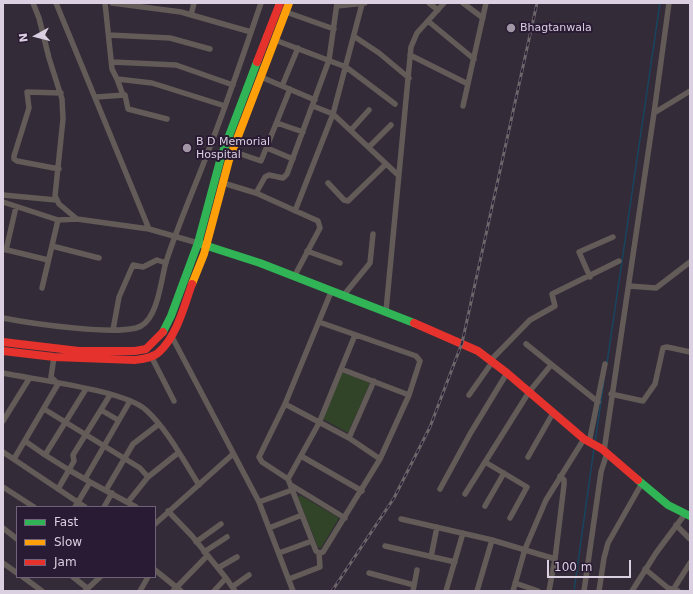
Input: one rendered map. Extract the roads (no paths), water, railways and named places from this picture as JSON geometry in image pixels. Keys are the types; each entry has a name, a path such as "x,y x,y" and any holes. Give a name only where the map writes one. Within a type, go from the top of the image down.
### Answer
{"main road":[{"path":"3,342 79,352 136,351 146,349 161,335 171,316 202,245 221,157 280,3"},
{"path":"3,351 54,357 135,360 151,356 164,347 171,335 223,183 232,151 289,3"},
{"path":"202,245 260,262 331,292 386,312 462,343 492,360 552,413 588,442 604,451 668,505 688,515"}],"street":[{"path":"33,3 61,93 63,119 59,169 54,192 56,200 68,213 77,219"},
{"path":"56,3 96,97 149,229"},
{"path":"105,3 112,69 123,94 126,97 128,109 167,119"},
{"path":"112,3 173,11 251,32"},
{"path":"191,15 194,3"},
{"path":"3,318 58,326 113,330 133,329 148,321 157,300 166,263 233,85 260,3"},
{"path":"429,3 438,10"},
{"path":"386,312 410,55 413,40 444,3"},
{"path":"464,3 482,18"},
{"path":"463,106 486,3"},
{"path":"584,591 611,394 629,286 669,3"},
{"path":"256,193 264,176 285,177 293,159 329,60 337,4 364,4 333,114 313,161 295,211"},
{"path":"286,12 334,29"},
{"path":"428,21 474,59"},
{"path":"109,35 170,38 210,49"},
{"path":"355,36 379,53 409,78"},
{"path":"275,40 346,67 395,104"},
{"path":"282,86 298,48"},
{"path":"410,55 468,84"},
{"path":"112,62 176,65 233,85"},
{"path":"260,77 290,89 333,114 398,175"},
{"path":"117,79 152,83 225,106"},
{"path":"232,151 260,161 267,148 290,89"},
{"path":"654,113 690,91"},
{"path":"59,169 16,160 14,156 30,108 27,92 61,93"},
{"path":"96,97 123,94"},
{"path":"350,130 369,110"},
{"path":"276,123 303,132"},
{"path":"369,147 391,125"},
{"path":"267,148 293,159"},
{"path":"328,183 344,200 348,201 386,164"},
{"path":"223,183 256,193 316,219 320,225 294,277"},
{"path":"3,195 56,200"},
{"path":"3,202 58,220 77,219 149,229 202,245"},
{"path":"16,207 4,250 48,260"},
{"path":"42,288 58,220"},
{"path":"343,296 370,263 374,234"},
{"path":"590,277 578,253 613,237"},
{"path":"52,246 99,258"},
{"path":"307,252 340,263"},
{"path":"113,330 119,297 133,265 143,267 157,260 166,263"},
{"path":"469,395 492,360 530,320 555,306 552,294 590,277 619,261"},
{"path":"629,286 656,288 690,262"},
{"path":"289,579 320,567 319,553 316,551 288,479 262,462 259,457 285,404 331,292"},
{"path":"319,322 419,358 420,365 409,395 380,459 323,552 319,553"},
{"path":"171,335 259,502 293,591"},
{"path":"288,479 318,423 355,335"},
{"path":"526,344 598,402"},
{"path":"611,394 643,401 655,384 663,348 667,347 690,352"},
{"path":"151,356 174,401"},
{"path":"54,357 51,376 58,384"},
{"path":"513,591 525,549 546,500 560,476 588,442 598,402 605,364"},
{"path":"464,494 529,392 551,365"},
{"path":"341,370 409,395"},
{"path":"3,373 86,389 130,401 142,407 159,424 199,485"},
{"path":"440,489 470,434 507,373"},
{"path":"3,421 29,379"},
{"path":"349,438 374,381"},
{"path":"14,459 58,384"},
{"path":"45,454 86,389"},
{"path":"58,489 74,461 73,455 110,395"},
{"path":"85,478 130,401"},
{"path":"285,404 318,423 349,438 380,459"},
{"path":"44,409 103,447 140,468 148,477"},
{"path":"101,410 118,420"},
{"path":"528,457 552,413"},
{"path":"106,490 135,441 159,424"},
{"path":"24,441 69,470 134,506"},
{"path":"3,452 58,489 77,505 90,482"},
{"path":"128,502 148,477 178,453"},
{"path":"156,522 233,454"},
{"path":"301,456 362,490"},
{"path":"485,462 527,488 510,518"},
{"path":"485,506 504,473"},
{"path":"549,591 555,559 564,485 564,480 560,476"},
{"path":"599,591 608,542 642,483"},
{"path":"3,487 32,506"},
{"path":"259,502 291,488"},
{"path":"291,488 345,518"},
{"path":"105,506 112,493"},
{"path":"168,511 196,542 234,589 249,575"},
{"path":"269,528 302,515"},
{"path":"632,591 676,525 688,515"},
{"path":"401,519 492,540 555,559"},
{"path":"196,542 221,524"},
{"path":"676,525 690,539"},
{"path":"431,557 437,527"},
{"path":"3,528 16,537"},
{"path":"446,591 463,533"},
{"path":"156,571 177,590 206,554 227,537"},
{"path":"279,553 312,540"},
{"path":"477,591 492,540"},
{"path":"385,546 455,562"},
{"path":"218,568 237,557"},
{"path":"3,563 16,572"},
{"path":"645,570 668,588 676,590 690,563"},
{"path":"369,573 414,588 417,570"},
{"path":"24,578 42,591"},
{"path":"74,578 86,590 99,578"},
{"path":"140,591 147,578"},
{"path":"214,591 226,578"},
{"path":"515,583 538,591"}],"waterway":[{"path":"607,363 660,3"},
{"path":"595,442 604,381"},
{"path":"574,591 594,448"}],"railway":[{"path":"332,591 394,498 430,427 462,343 537,3"}],"place":[{"name":"Bhagtanwala","path":"511,28"},
{"name":"B D Memorial Hospital","path":"187,148"}]}
